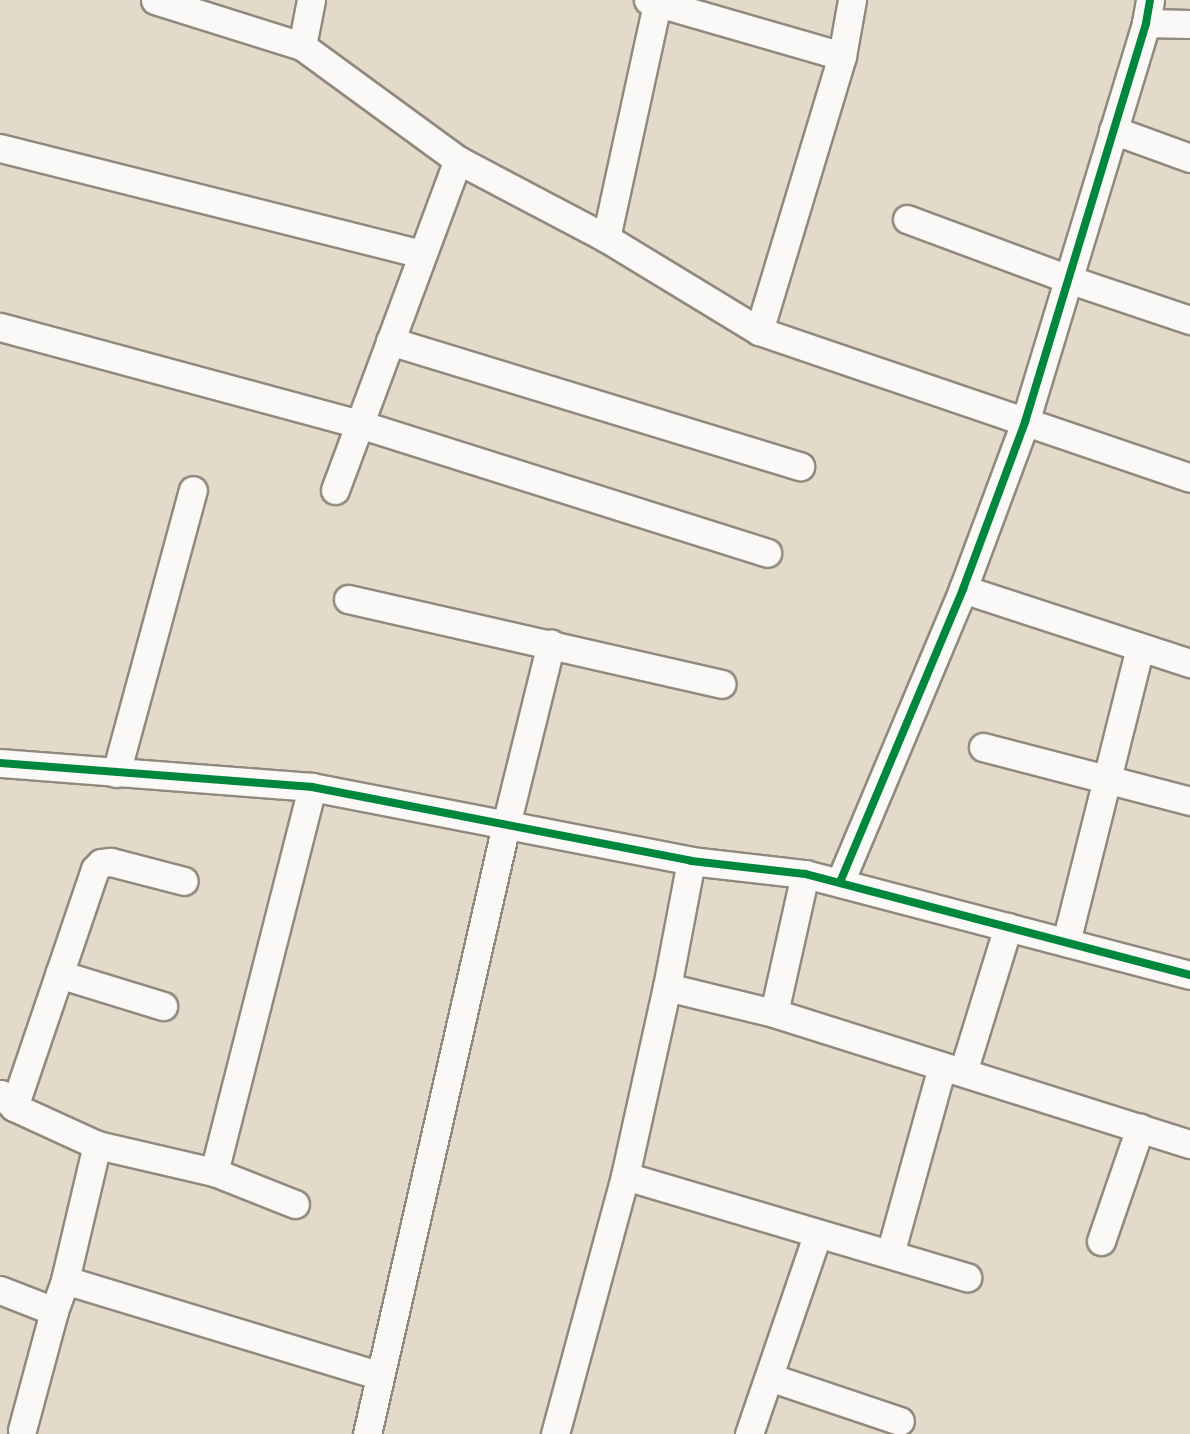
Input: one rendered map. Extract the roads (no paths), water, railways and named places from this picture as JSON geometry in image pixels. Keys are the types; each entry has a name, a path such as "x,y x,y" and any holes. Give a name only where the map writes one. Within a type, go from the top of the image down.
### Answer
{"street":[{"path":"155,0 302,46 458,160 606,238 759,331 1190,478"},
{"path":"302,46 311,0"},
{"path":"759,331 842,56 852,0"},
{"path":"606,238 655,1 842,56"},
{"path":"840,882 963,589 1025,422 1148,12 1190,24"},
{"path":"1113,130 1190,158"},
{"path":"0,148 422,254"},
{"path":"335,490 458,160"},
{"path":"907,219 1068,279 1190,320"},
{"path":"0,327 359,424 767,553"},
{"path":"390,341 800,466"},
{"path":"116,773 193,490"},
{"path":"963,589 1190,663"},
{"path":"348,599 551,643 721,684"},
{"path":"367,1434 506,825 551,643"},
{"path":"1066,942 1109,781 1140,648"},
{"path":"983,747 1190,801"},
{"path":"0,763 312,787 692,861 805,874 1190,975"},
{"path":"214,1172 312,787"},
{"path":"555,1434 625,1176 692,861"},
{"path":"184,881 111,862 101,864 95,869 59,974 7,1100 97,1145 214,1172 295,1204"},
{"path":"774,1013 805,874"},
{"path":"890,1254 953,1070 1008,927"},
{"path":"59,974 163,1006"},
{"path":"667,987 774,1013 1190,1144"},
{"path":"1101,1241 1140,1128"},
{"path":"19,1429 65,1280 97,1145"},
{"path":"625,1176 817,1235 967,1277"},
{"path":"749,1434 817,1235"},
{"path":"65,1280 380,1376"},
{"path":"0,1290 54,1311"},
{"path":"769,1377 900,1421"}]}
